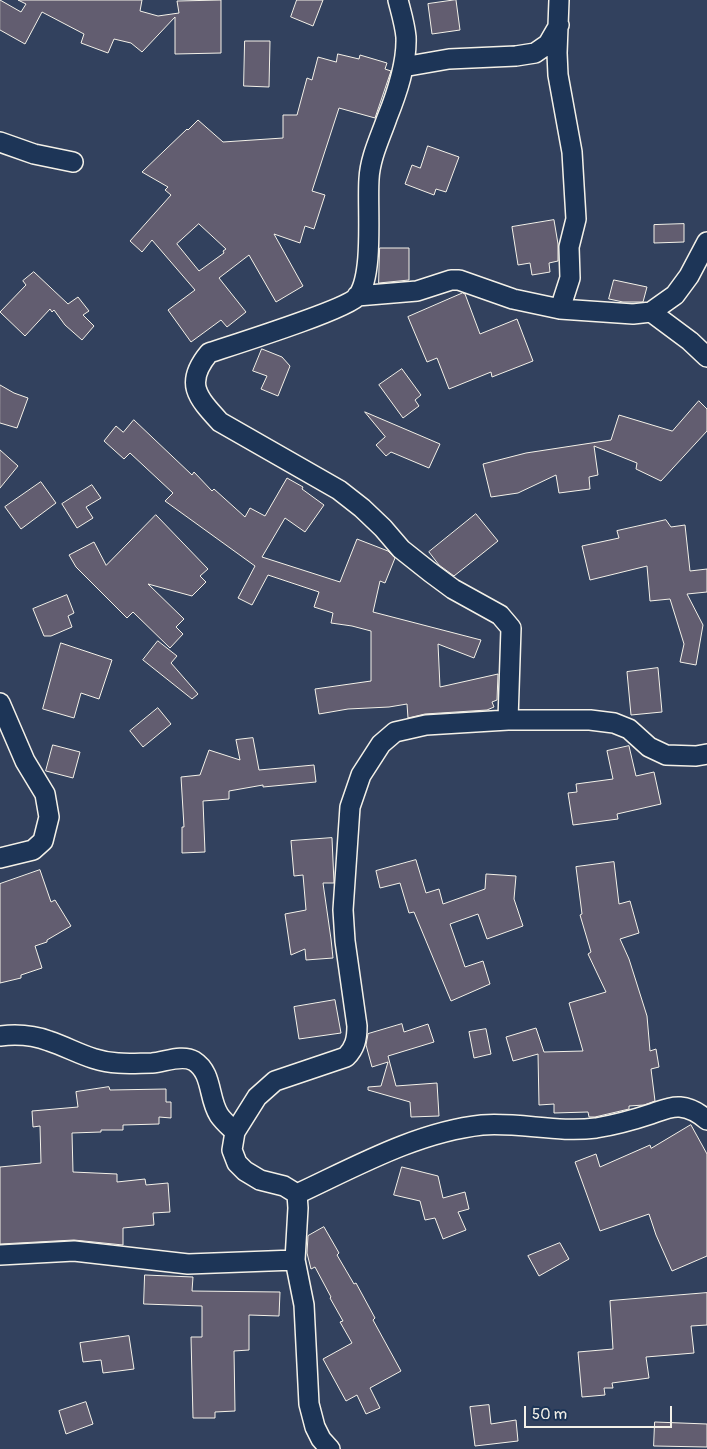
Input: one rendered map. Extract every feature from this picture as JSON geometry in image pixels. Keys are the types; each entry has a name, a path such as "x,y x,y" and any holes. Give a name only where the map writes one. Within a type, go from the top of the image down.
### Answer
{"street":[{"path":"357,296 365,276 368,252 368,178 376,145 388,117 404,66 406,37 398,0"},
{"path":"559,0 558,75 572,152 576,219 569,247 570,278 560,309"},
{"path":"404,66 449,59 516,56 535,53 548,44 559,24"},
{"path":"0,142 34,154 72,162"},
{"path":"508,720 511,628 500,615 452,589 430,572 401,549 383,528 339,490 220,422 207,408 197,392 195,377 200,364 209,353 337,308 357,296 417,291 451,280 459,280 513,300 560,309 632,314 651,312 675,295 689,276 707,242"},
{"path":"651,312 690,341 707,357"},
{"path":"0,703 25,761 45,794 49,816 42,841 33,850 0,858"},
{"path":"297,1194 284,1186 260,1180 245,1171 237,1162 232,1150 235,1132 257,1097 275,1081 346,1057 353,1050 358,1038 358,1026 345,941 343,910 350,807 361,775 381,744 395,732 426,725 508,720 590,720 614,723 629,729 649,747 666,755 696,756 707,754"},
{"path":"0,1036 16,1034 33,1036 98,1061 118,1063 154,1062 185,1058 193,1060 207,1077 213,1101 219,1115 235,1132"},
{"path":"297,1194 383,1154 426,1138 482,1126 516,1125 554,1130 581,1130 622,1123 670,1108 681,1107 696,1111 707,1120"},
{"path":"297,1194 295,1260 304,1305 309,1404 315,1427 321,1439 330,1449"},
{"path":"0,1255 74,1251 188,1264 295,1260"}],"building":[{"path":"0,0 21,12 26,4 18,0 142,0 140,11 158,16 179,13 177,1 221,0 221,53 175,54 175,17 142,52 131,43 114,39 108,53 81,43 84,34 42,12 25,44 0,30"},
{"path":"297,0 323,0 313,26 291,17"},
{"path":"456,0 460,30 432,34 428,4"},
{"path":"245,41 270,41 269,87 244,86"},
{"path":"338,54 359,59 360,55 387,63 385,69 391,71 375,118 339,108 312,191 325,195 314,229 305,226 300,243 274,234 303,286 276,302 249,255 219,278 246,312 227,327 221,320 191,342 168,310 195,290 152,240 142,252 130,241 171,195 165,190 168,187 142,172 198,120 223,142 283,138 283,115 297,115 307,78 312,80 318,57 336,62","holes":["199,224 226,249 223,251 224,253 199,271 177,244"]},
{"path":"428,146 459,157 446,192 436,189 434,195 405,184 412,165 420,168"},
{"path":"554,220 558,244 558,261 549,263 550,272 532,275 530,263 518,265 512,227"},
{"path":"684,224 684,242 654,243 654,225"},
{"path":"380,248 409,248 409,280 379,283"},
{"path":"34,272 68,304 78,297 89,311 83,315 94,326 82,340 65,325 54,310 52,312 50,309 25,336 0,312 26,285 23,281"},
{"path":"614,280 647,287 643,302 623,302 609,299"},
{"path":"463,293 480,334 517,319 533,361 492,377 491,372 449,389 437,358 427,362 408,317"},
{"path":"262,349 282,357 290,366 278,396 261,389 267,376 253,371"},
{"path":"402,369 421,395 415,400 419,406 403,418 379,385"},
{"path":"0,385 28,398 17,428 0,423"},
{"path":"699,401 707,409 707,431 661,481 636,469 637,463 594,446 598,475 589,477 590,489 559,493 556,475 518,493 491,497 483,464 526,453 611,440 619,415 672,431"},
{"path":"365,412 440,444 429,468 391,452 386,456 376,445 385,437"},
{"path":"134,420 192,475 194,472 212,491 214,489 245,517 250,508 265,516 287,478 303,487 302,489 324,505 305,532 285,518 262,557 340,582 357,539 388,551 395,558 385,583 380,581 373,612 481,640 474,658 438,644 440,687 498,674 497,700 492,702 494,707 487,710 425,714 408,718 407,704 348,709 319,714 315,689 371,681 371,631 331,623 333,613 314,607 319,592 268,575 252,605 238,598 255,566 165,501 173,493 130,453 124,459 104,441 116,426 123,432"},
{"path":"0,450 18,466 0,488"},
{"path":"41,482 56,503 21,529 5,507"},
{"path":"92,485 101,498 86,507 93,518 77,528 62,504"},
{"path":"476,514 498,541 454,576 439,565 429,552"},
{"path":"156,515 208,569 200,576 206,582 192,596 148,584 184,619 176,627 183,634 170,648 133,612 127,618 76,567 69,555 94,542 106,565"},
{"path":"666,520 671,527 685,525 690,571 707,569 707,592 687,594 703,625 696,665 680,662 684,644 670,599 650,601 647,566 590,580 582,546 619,538 617,531"},
{"path":"67,595 74,613 68,616 72,627 51,636 44,636 33,609"},
{"path":"158,641 177,656 171,663 198,694 192,699 143,660"},
{"path":"61,643 112,660 99,699 81,693 74,718 43,709"},
{"path":"658,668 662,712 631,715 627,672"},
{"path":"158,708 171,724 143,747 130,731"},
{"path":"253,738 259,770 314,765 316,782 263,787 263,785 229,791 229,799 203,801 205,852 182,853 182,827 184,827 181,777 200,775 209,750 240,760 236,740"},
{"path":"53,745 80,752 73,778 46,771"},
{"path":"629,746 636,776 654,772 661,804 617,814 618,819 573,825 568,793 577,792 576,784 613,779 607,751"},
{"path":"332,838 334,883 323,883 333,958 306,960 305,949 291,955 285,914 306,910 303,875 294,876 291,841"},
{"path":"416,860 426,893 439,889 443,904 485,889 486,874 516,876 514,899 523,926 487,939 478,914 450,924 465,967 483,961 490,984 451,1001 414,912 409,913 400,883 380,888 376,871"},
{"path":"614,862 619,904 630,901 639,933 620,939 629,959 647,1016 650,1051 656,1049 659,1067 651,1069 655,1101 644,1105 629,1106 629,1109 595,1117 589,1117 588,1112 554,1113 554,1104 539,1105 538,1054 513,1061 506,1037 536,1028 544,1052 583,1051 569,1003 606,992 588,954 591,952 580,915 582,914 576,867"},
{"path":"40,870 51,902 55,900 71,926 47,940 47,942 35,946 42,968 21,975 21,978 0,983 0,884"},
{"path":"335,1000 341,1033 299,1039 294,1007"},
{"path":"402,1024 404,1032 428,1024 434,1042 388,1056 396,1086 437,1083 439,1116 411,1117 410,1102 368,1090 368,1087 381,1086 388,1062 372,1067 366,1045 368,1034"},
{"path":"486,1029 491,1054 474,1058 469,1032"},
{"path":"109,1087 110,1090 166,1089 166,1102 171,1102 171,1118 159,1117 159,1124 123,1125 123,1130 72,1133 73,1172 117,1174 117,1182 145,1179 146,1185 168,1183 170,1212 153,1213 154,1225 123,1228 123,1245 74,1240 0,1244 0,1167 41,1163 40,1126 33,1127 32,1111 78,1107 76,1092"},
{"path":"691,1125 707,1154 707,1256 672,1271 649,1214 600,1231 575,1162 596,1154 600,1167 650,1145 651,1148"},
{"path":"402,1167 438,1176 443,1198 465,1192 469,1209 458,1212 466,1230 443,1239 435,1218 425,1220 420,1201 394,1195"},
{"path":"324,1227 339,1253 337,1255 354,1284 356,1283 375,1318 373,1320 401,1371 370,1388 380,1408 366,1414 357,1395 346,1401 323,1359 352,1343 340,1322 343,1321 315,1267 311,1269 307,1253 308,1236"},
{"path":"560,1243 569,1259 539,1276 528,1256"},
{"path":"145,1275 193,1277 192,1291 280,1292 279,1316 249,1315 249,1350 234,1351 235,1411 215,1412 215,1418 193,1418 191,1337 202,1337 202,1306 144,1304"},
{"path":"707,1293 707,1325 691,1326 694,1353 646,1357 649,1378 612,1383 613,1388 604,1388 605,1395 582,1397 578,1352 613,1349 610,1301"},
{"path":"129,1336 134,1369 103,1373 101,1360 83,1362 80,1343"},
{"path":"86,1402 93,1424 66,1434 59,1411"},
{"path":"489,1405 491,1424 516,1420 518,1441 475,1446 470,1407"},
{"path":"655,1422 707,1424 707,1447 654,1446"}]}
